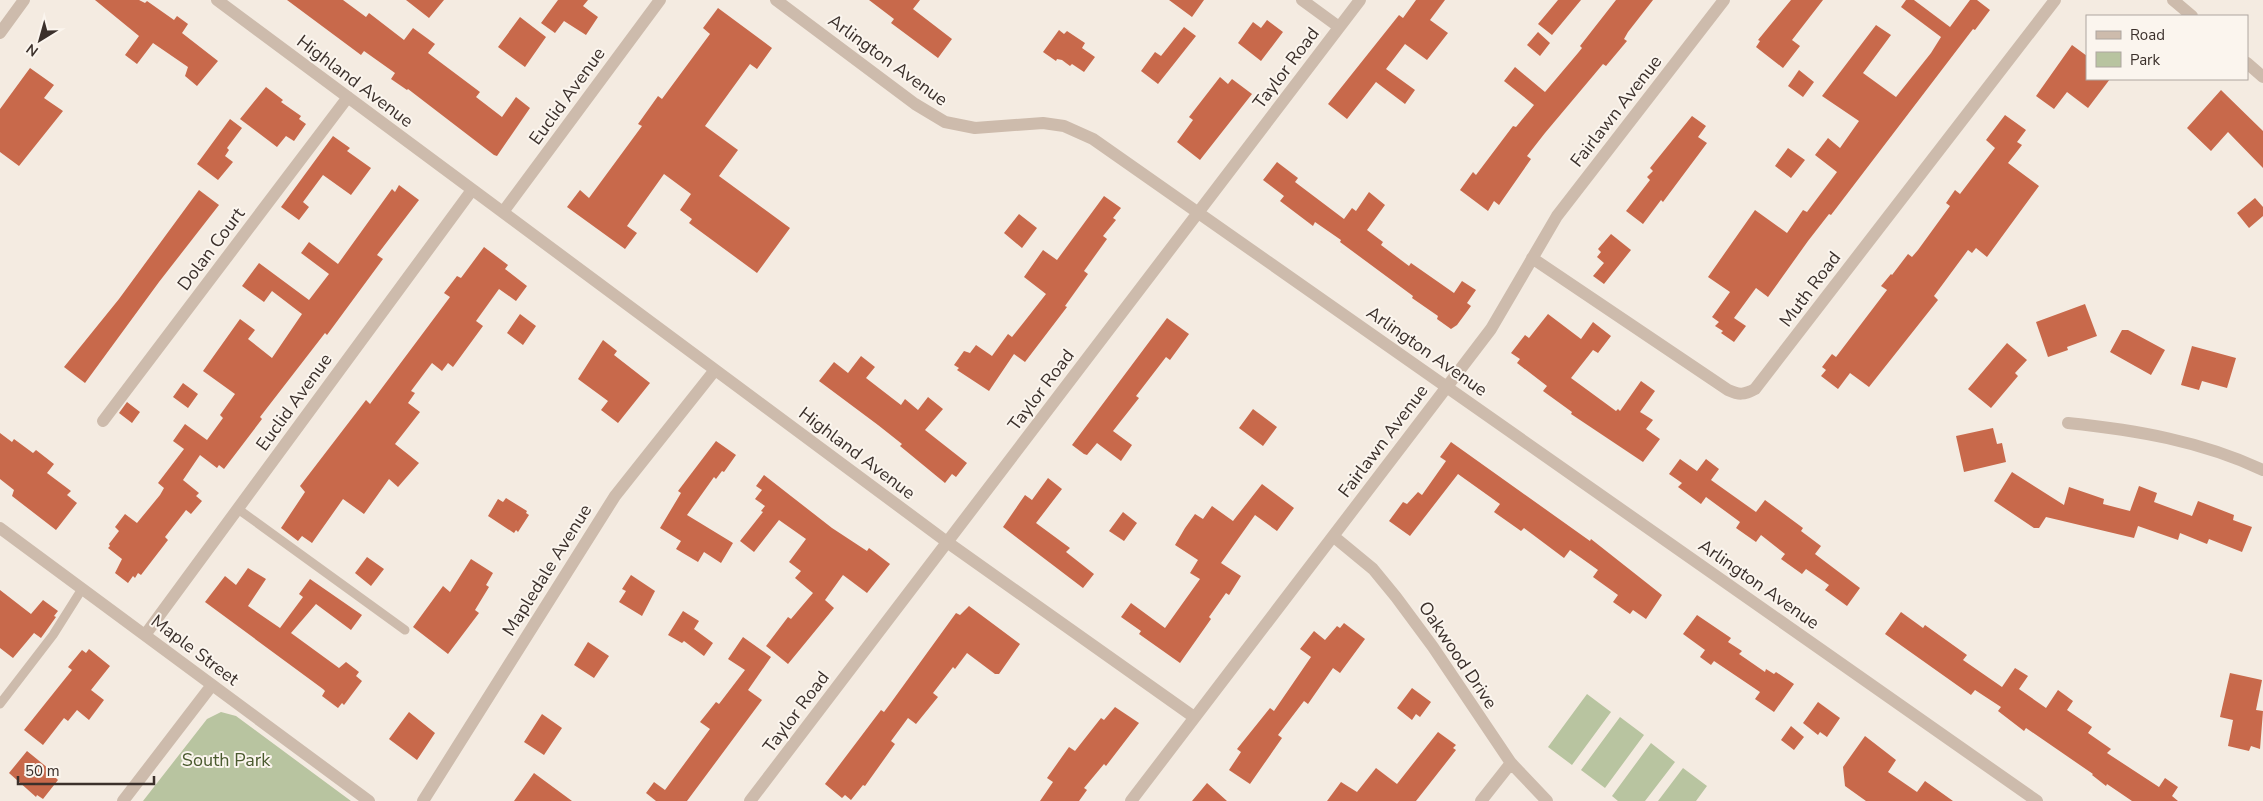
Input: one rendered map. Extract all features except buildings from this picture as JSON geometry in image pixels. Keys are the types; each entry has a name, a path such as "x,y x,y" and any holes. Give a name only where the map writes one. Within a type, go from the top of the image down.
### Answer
{"street":[{"path":"0,33 24,0"},
{"name":"Highland Avenue","path":"217,0 947,542 1194,718"},
{"name":"Euclid Avenue","path":"503,212 660,0"},
{"name":"Arlington Avenue","path":"776,0 915,104 945,122 975,128 1043,123 1077,131 1093,139 2036,801"},
{"path":"1302,0 1339,27"},
{"name":"Taylor Road","path":"750,801 1360,0"},
{"name":"Fairlawn Avenue","path":"1131,801 1500,316 1556,216 1724,0"},
{"name":"Muth Road","path":"1532,258 1728,390 1739,395 1747,394 1755,389 2055,0"},
{"path":"2173,0 2191,15"},
{"path":"2248,64 2263,77"},
{"name":"Dolan Court","path":"103,421 348,97"},
{"name":"Euclid Avenue","path":"145,635 472,190"},
{"name":"Mapledale Avenue","path":"423,801 615,496 715,370"},
{"path":"2068,423 2116,428 2165,437 2223,453 2263,470"},
{"name":"Maple Street","path":"0,528 369,801"},
{"name":"Oakwood Drive","path":"1333,536 1373,569 1396,597 1433,646 1511,763 1547,801"},
{"path":"123,801 212,685"},
{"path":"1481,801 1511,763"}],"lane":[{"path":"238,509 405,630"},
{"path":"0,704 53,635 82,589"}],"green space":[{"path":"1587,694 1611,712 1572,765 1548,747"},
{"name":"South Park","path":"221,712 236,716 351,801 143,801 207,719"},
{"path":"1620,717 1644,735 1605,788 1581,770"},
{"path":"1651,743 1675,762 1645,801 1618,801 1612,796"},
{"path":"1683,768 1707,786 1696,801 1658,801"}]}
